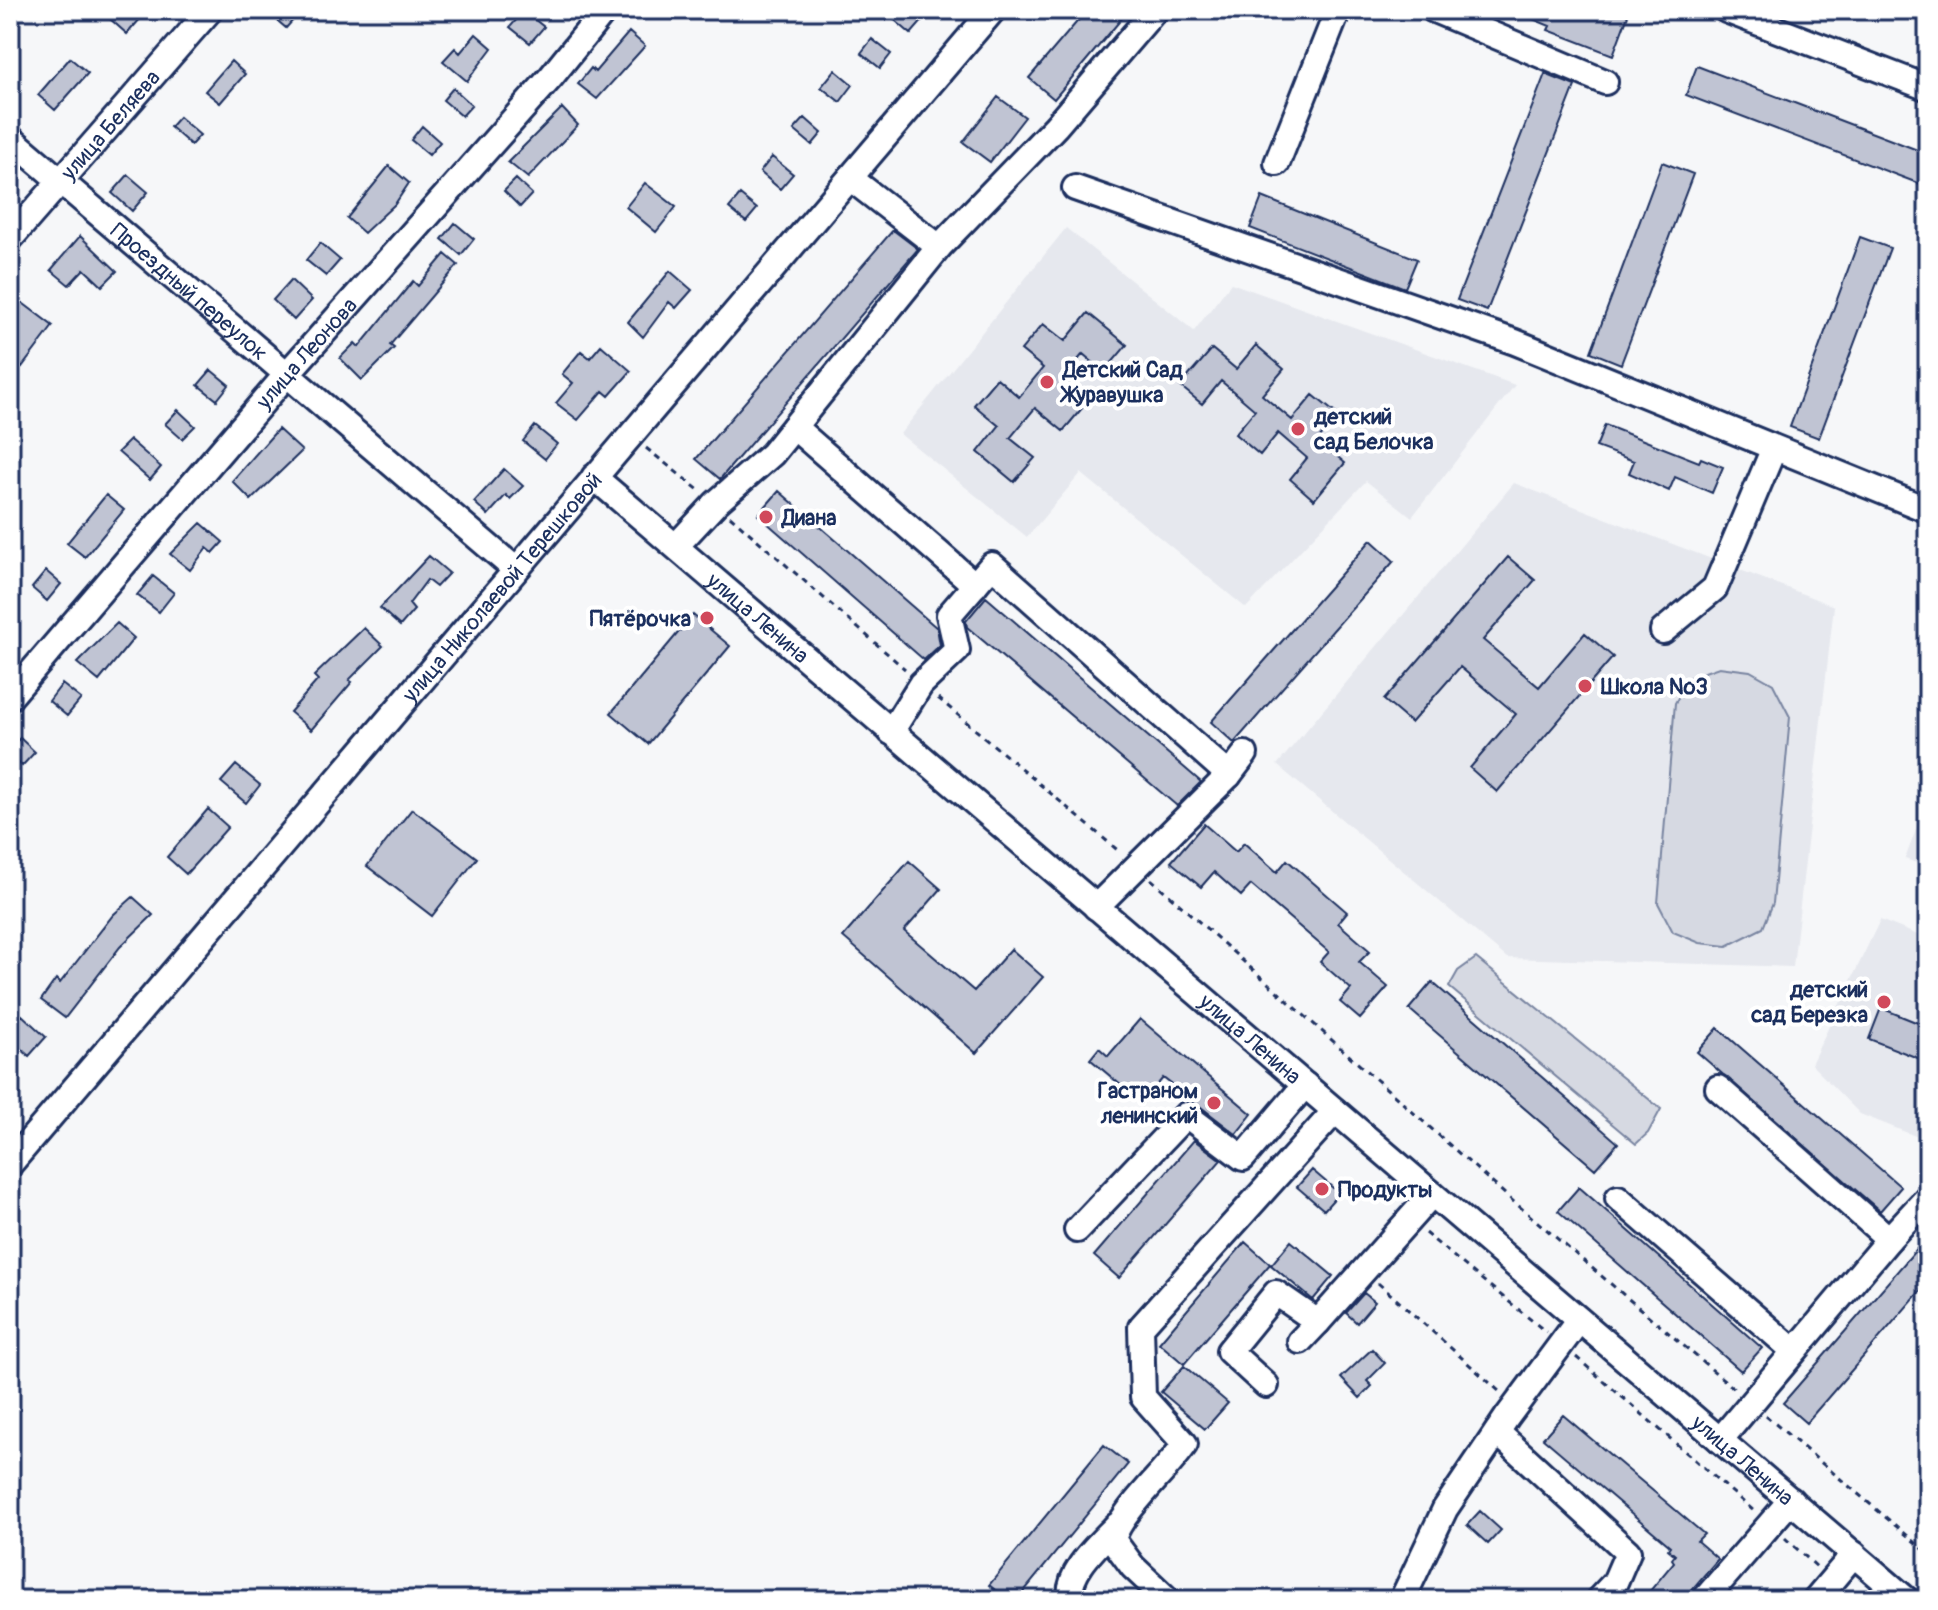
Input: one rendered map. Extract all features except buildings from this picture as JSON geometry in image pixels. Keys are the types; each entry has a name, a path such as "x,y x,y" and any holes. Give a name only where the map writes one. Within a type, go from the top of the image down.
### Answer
{"street":[{"name":"улица Беляева","path":"10,239 210,10"},
{"name":"улица Леонова","path":"10,697 287,374 551,77 605,10"},
{"name":"улица Николаевой Терешковой","path":"10,1164 993,10"},
{"path":"676,546 716,503 772,454 939,247 1056,126 1155,10"},
{"path":"1277,163 1338,10"},
{"path":"1434,10 1464,16 1605,82"},
{"path":"1726,10 1928,88"},
{"name":"Проездный переулок","path":"10,138 515,569"},
{"path":"850,178 939,247"},
{"path":"1075,188 1515,342 1928,510"},
{"path":"794,427 975,585"},
{"path":"1663,631 1715,588 1774,448"},
{"name":"улица Ленина","path":"594,477 1907,1600"},
{"path":"891,732 921,684 957,650 949,615 992,565 1229,775"},
{"path":"1096,907 1229,775 1245,754"},
{"path":"1077,1230 1186,1115 1243,1158 1305,1085"},
{"path":"1718,1088 1889,1239"},
{"path":"1071,1600 1069,1594 1084,1561 1166,1471 1185,1444 1143,1397 1141,1327 1335,1111"},
{"path":"1300,1341 1432,1194"},
{"path":"1720,1440 1928,1197"},
{"path":"1618,1198 1794,1351"},
{"path":"1266,1385 1229,1351 1276,1293 1318,1322"},
{"path":"1402,1600 1445,1509 1515,1406 1579,1320"},
{"path":"1497,1432 1628,1552 1615,1582 1598,1600"},
{"path":"1704,1600 1791,1500"},
{"path":"1116,1526 1113,1540 1133,1567 1168,1600"},
{"path":"1815,1600 1854,1554"}],"path":[{"path":"631,436 716,503 921,684 1136,866 1507,1196 1928,1553"},
{"path":"1409,1220 1561,1344 1832,1581"},
{"path":"1364,1270 1515,1406"}],"shaded area":[{"name":"детский сад Белочка","path":"1066,228 1194,331 1231,283 1515,385 1412,517 1366,481 1246,608 1081,473 1027,537 900,434"},
{"name":"Школа №3","path":"1514,483 1834,606 1793,967 1507,958 1277,765"},
{"path":"1719,667 1750,671 1773,684 1790,717 1773,903 1763,928 1727,946 1700,943 1673,932 1658,903 1675,703 1690,677"},
{"path":"1928,798 1928,867 1905,859"},
{"name":"детский сад Березка","path":"1880,920 1928,939 1928,1141 1860,1114 1811,1064"},
{"path":"1476,958 1661,1109 1648,1133 1636,1144 1449,987 1458,971"}],"place":[{"name":"Детский Сад Журавушка","path":"1047,382"},
{"name":"детский сад Белочка","path":"1298,429"},
{"name":"Диана","path":"766,517"},
{"name":"Пятёрочка","path":"707,618"},
{"name":"Школа №3","path":"1585,686"},
{"name":"детский сад Березка","path":"1884,1002"},
{"name":"Гастраном ленинский","path":"1214,1103"},
{"name":"Продукты","path":"1322,1189"}]}
